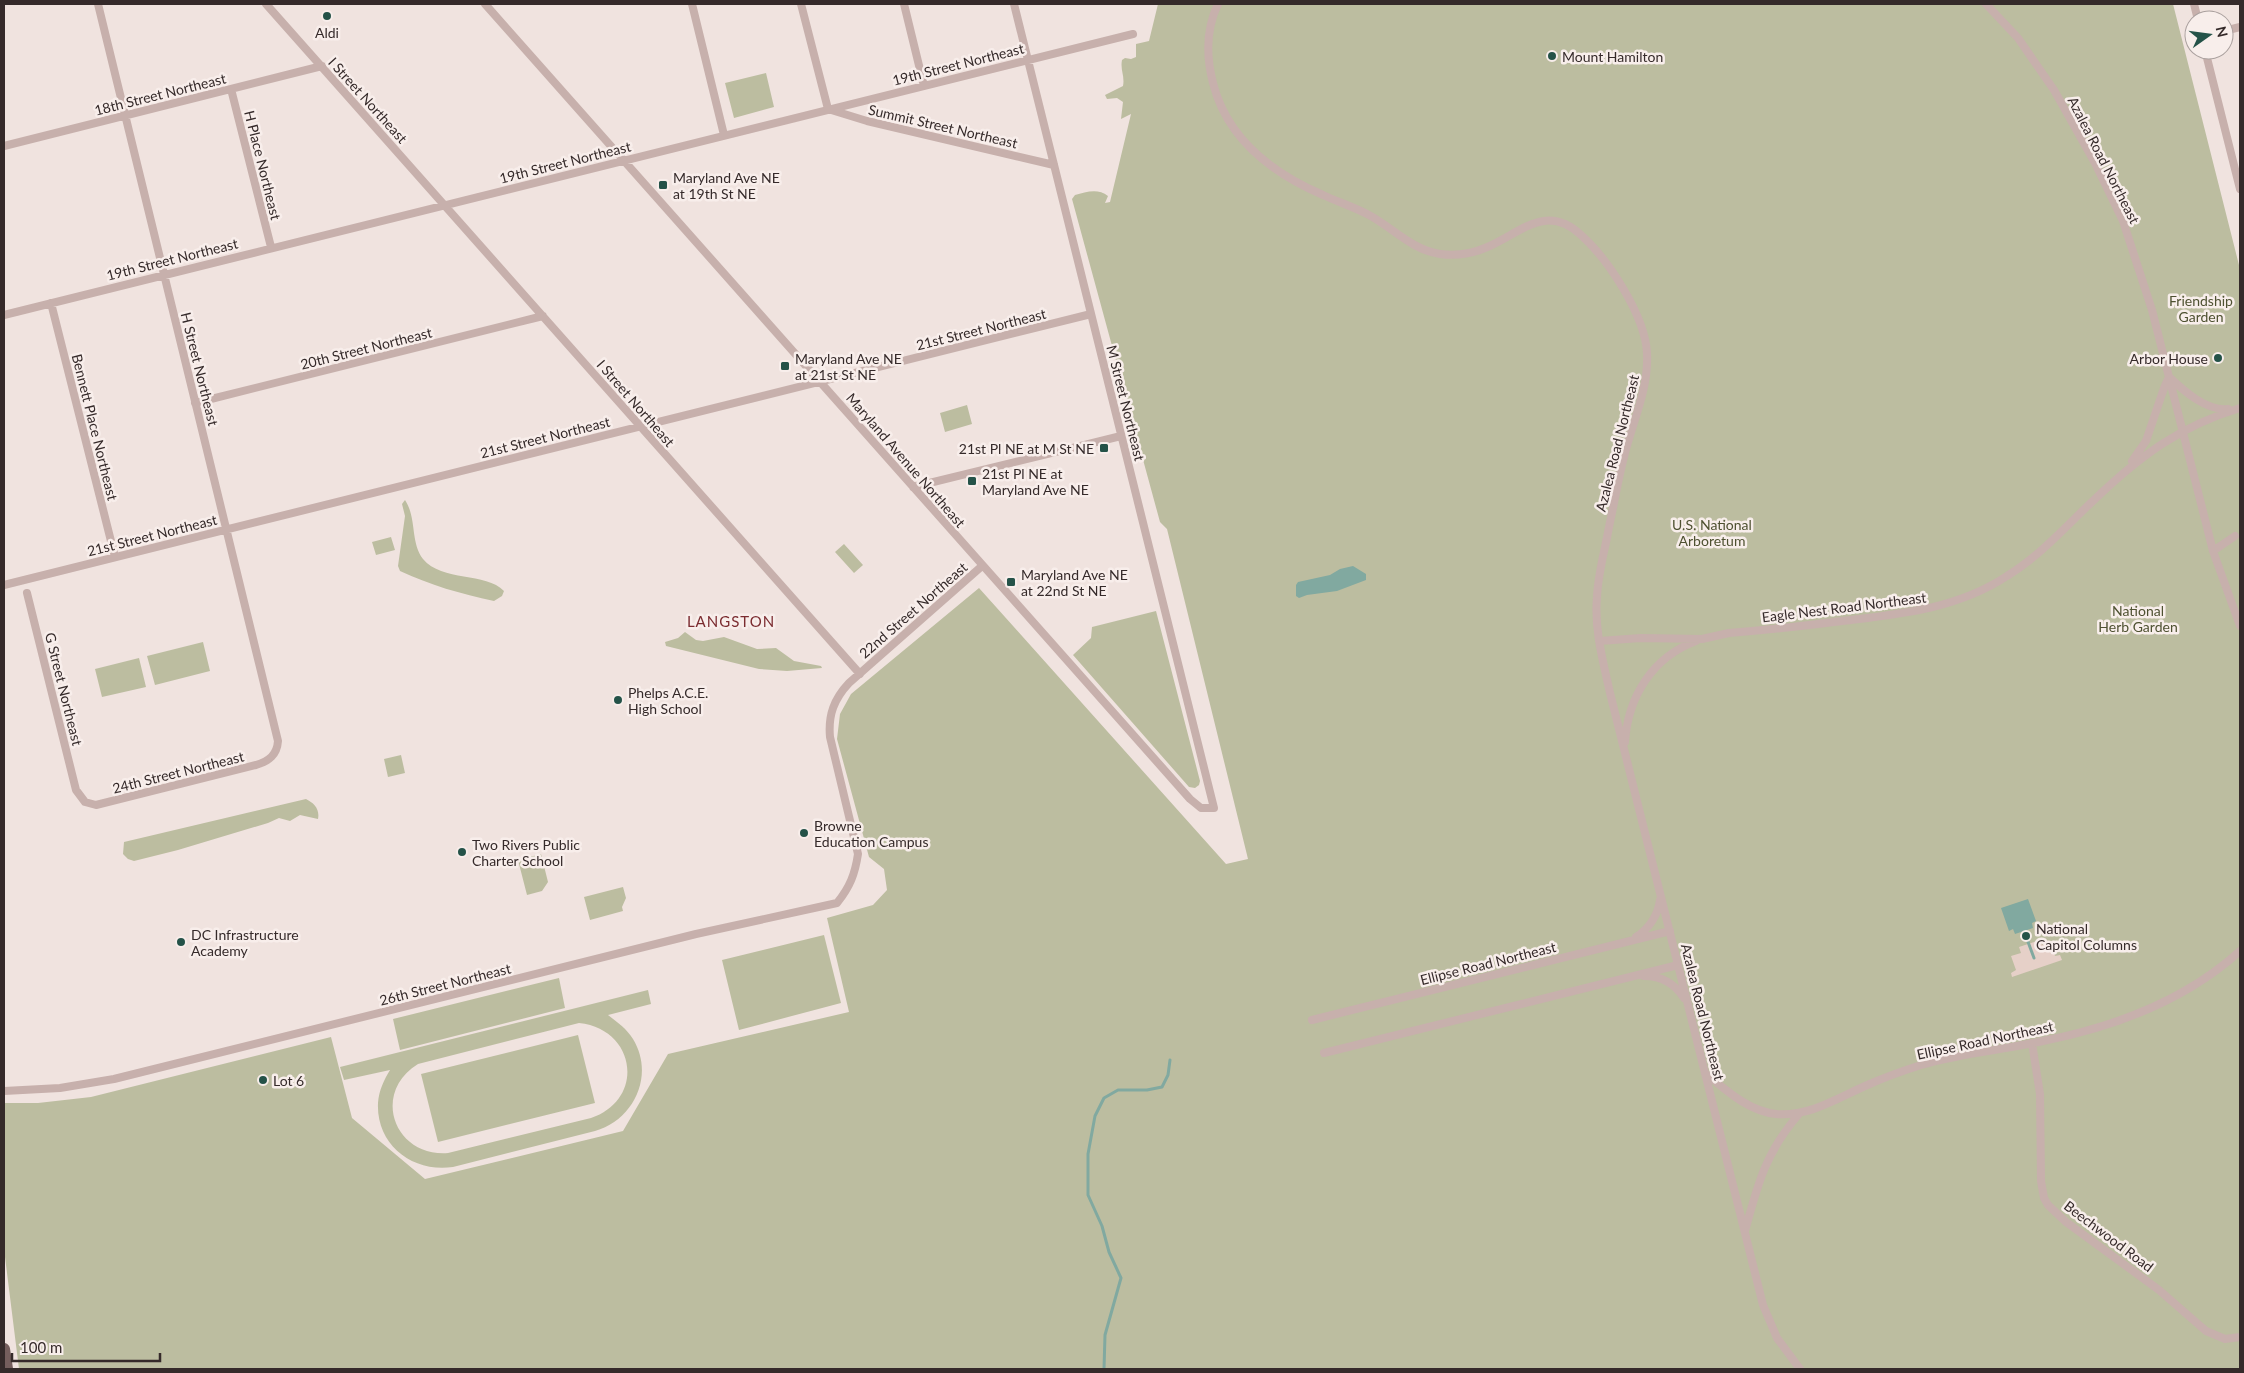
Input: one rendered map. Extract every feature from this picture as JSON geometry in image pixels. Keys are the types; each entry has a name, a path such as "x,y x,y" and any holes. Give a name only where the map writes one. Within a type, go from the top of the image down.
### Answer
{"main road":[{"path":"4,1349 7,1369"}],"street":[{"name":"H Street Northeast","path":"98,4 278,741"},
{"name":"I Street Northeast","path":"266,4 860,674"},
{"path":"692,4 724,135"},
{"path":"801,4 828,109"},
{"path":"904,4 924,86"},
{"name":"M Street Northeast","path":"1014,4 1214,808"},
{"name":"Azalea Road Northeast","path":"1218,4 1210,22 1208,38 1209,66 1216,95 1235,133 1251,150 1272,166 1306,187 1370,216 1420,248 1439,254 1476,251 1540,221 1561,222 1570,226 1586,240 1621,287 1641,326 1647,349 1647,367 1643,392 1623,458 1599,580 1596,607 1600,641 1625,751 1757,1279 1771,1328 1800,1369"},
{"name":"Azalea Road Northeast","path":"1986,4 2011,29 2045,76 2107,186 2123,221 2142,275 2213,551 2240,626"},
{"name":"Maryland Avenue Northeast","path":"487,5 1190,799 1201,808 1214,808"},
{"name":"19th Street Northeast","path":"4,315 1133,34"},
{"path":"2208,60 2240,189"},
{"name":"18th Street Northeast","path":"4,146 322,66"},
{"name":"H Place Northeast","path":"231,89 271,248"},
{"name":"Summit Street Northeast","path":"828,109 867,121 1054,165"},
{"name":"Bennett Place Northeast","path":"51,303 115,557"},
{"name":"21st Street Northeast","path":"4,585 1092,314"},
{"name":"20th Street Northeast","path":"195,403 543,316"},
{"path":"2127,469 2146,441 2169,378 2207,405 2223,410 2240,408"},
{"name":"Eagle Nest Road Northeast","path":"1600,641 1641,638 1702,639 1729,633 1905,614 1959,600 2000,581 2046,548 2127,469 2162,442 2202,420 2240,408"},
{"path":"913,487 1122,436"},
{"path":"2213,551 2235,536"},
{"name":"22nd Street Northeast","path":"860,674 982,566"},
{"name":"G Street Northeast","path":"27,593 76,790"},
{"name":"Azalea Road Northeast","path":"1625,751 1629,717 1642,684 1649,673 1669,654 1702,639"},
{"name":"26th Street Northeast","path":"4,1091 60,1088 114,1079 696,934 837,903 850,885 856,871 858,854 832,747 829,726 830,714 837,698 845,687 860,674"},
{"name":"24th Street Northeast","path":"76,790 85,802 96,805 173,787 266,762 275,754 278,741"},
{"path":"1630,941 1647,929 1653,921 1660,905 1661,896"},
{"name":"Ellipse Road Northeast","path":"1312,1020 1670,931"},
{"name":"Ellipse Road Northeast","path":"1705,1074 1734,1097 1756,1109 1776,1114 1799,1114 1922,1065 1964,1054 2032,1043 2093,1028 2152,1008 2208,978 2240,951"},
{"path":"1324,1053 1678,965"},
{"path":"1637,976 1648,976 1667,982 1675,987 1687,1002"},
{"name":"Beechwood Road","path":"2032,1043 2040,1094 2041,1181 2044,1198 2048,1206 2066,1222 2159,1290 2206,1331 2224,1339 2240,1337"},
{"path":"1745,1233 1758,1184 1769,1155 1782,1134 1799,1114"}],"green space":[{"name":"U.S. National Arboretum","path":"1158,4 2173,4 2184,48 2184,60 2187,60 2240,269 2240,1369 19,1369 4,1249 4,1103 38,1103 91,1097 331,1037 352,1118 425,1179 623,1131 668,1054 849,1012 827,918 873,905 887,890 884,869 869,857 837,739 840,714 851,694 979,588 1226,864 1248,859 1167,529 1160,522 1072,199 1075,195 1096,191 1108,196 1105,203 1110,202 1131,114 1121,119 1123,102 1117,98 1107,99 1105,95 1123,86 1122,60 1136,57 1136,44 1149,41"},
{"path":"766,73 774,107 734,118 725,83"},
{"path":"967,405 972,424 945,432 940,413"},
{"path":"405,500 411,514 416,545 423,559 441,571 496,585 504,591 502,596 494,601 434,585 400,571 398,566 405,516 402,504"},
{"path":"391,537 395,550 376,555 372,542"},
{"path":"844,544 863,565 854,573 835,552"},
{"path":"1156,611 1200,781 1199,785 1195,788 1189,787 1073,655 1091,638 1092,627"},
{"path":"685,632 696,640 703,641 724,637 757,649 776,648 794,661 821,666 822,668 787,671 759,669 666,646 665,642 678,638"},
{"path":"203,642 210,671 155,685 147,656"},
{"path":"139,658 146,687 102,697 95,669"},
{"path":"401,755 405,773 388,777 384,759"},
{"path":"306,799 316,807 318,819 300,815 290,821 279,818 178,850 134,861 128,859 123,854 124,842"},
{"path":"541,854 548,882 542,891 527,895 518,860"},
{"path":"623,887 626,898 622,907 623,911 590,920 584,897"},
{"path":"824,935 841,1003 739,1030 722,960"},
{"path":"559,978 565,1008 400,1050 393,1019"},
{"path":"648,990 651,1004 608,1015 624,1028 633,1039 642,1067 641,1081 637,1094 630,1107 620,1117 609,1125 595,1131 453,1167 438,1168 424,1165 400,1153 390,1143 383,1132 379,1118 378,1103 382,1085 390,1070 344,1080 340,1067","holes":["579,1023 598,1028 613,1038 622,1051 627,1066 626,1081 620,1096 609,1109 591,1118 448,1153 429,1152 414,1145 402,1134 395,1121 393,1106 395,1091 404,1076 418,1064"]},
{"path":"578,1035 595,1103 438,1142 421,1074"}],"shaded area":[{"path":"2040,940 2042,945 2051,942 2055,956 2060,955 2062,960 2012,977 2011,973 2016,970 2011,956 2021,953 2019,947"}],"water":[{"path":"1353,566 1366,574 1366,580 1337,591 1307,595 1299,598 1296,596 1296,585 1298,582 1330,575 1340,569"},
{"path":"2028,899 2036,921 2032,923 2033,928 2015,934 2013,929 2009,931 2001,908"}],"waterway":[{"path":"2024,931 2034,958"},
{"path":"1104,1369 1105,1335 1121,1278 1109,1252 1102,1226 1088,1195 1088,1154 1095,1116 1104,1098 1118,1090 1147,1090 1162,1087 1168,1075 1170,1060"}],"place":[{"name":"Aldi","path":"327,16"},
{"name":"Mount Hamilton","path":"1552,56"},
{"name":"Maryland Ave NE at 19th St NE","path":"663,185"},
{"name":"Arbor House","path":"2218,358"},
{"name":"Maryland Ave NE at 21st St NE","path":"785,366"},
{"name":"21st Pl NE at M St NE","path":"1104,448"},
{"name":"21st Pl NE at Maryland Ave NE","path":"972,481"},
{"name":"Maryland Ave NE at 22nd St NE","path":"1011,582"},
{"name":"Phelps A.C.E. High School","path":"618,700"},
{"name":"Browne Education Campus","path":"804,833"},
{"name":"Two Rivers Public Charter School","path":"462,852"},
{"name":"National Capitol Columns","path":"2026,936"},
{"name":"DC Infrastructure Academy","path":"181,942"},
{"name":"Lot 6","path":"263,1080"}],"district":[{"name":"LANGSTON","path":"731,621"}],"park label":[{"name":"Friendship Garden","path":"2201,308"},
{"name":"National Herb Garden","path":"2138,618"}]}
